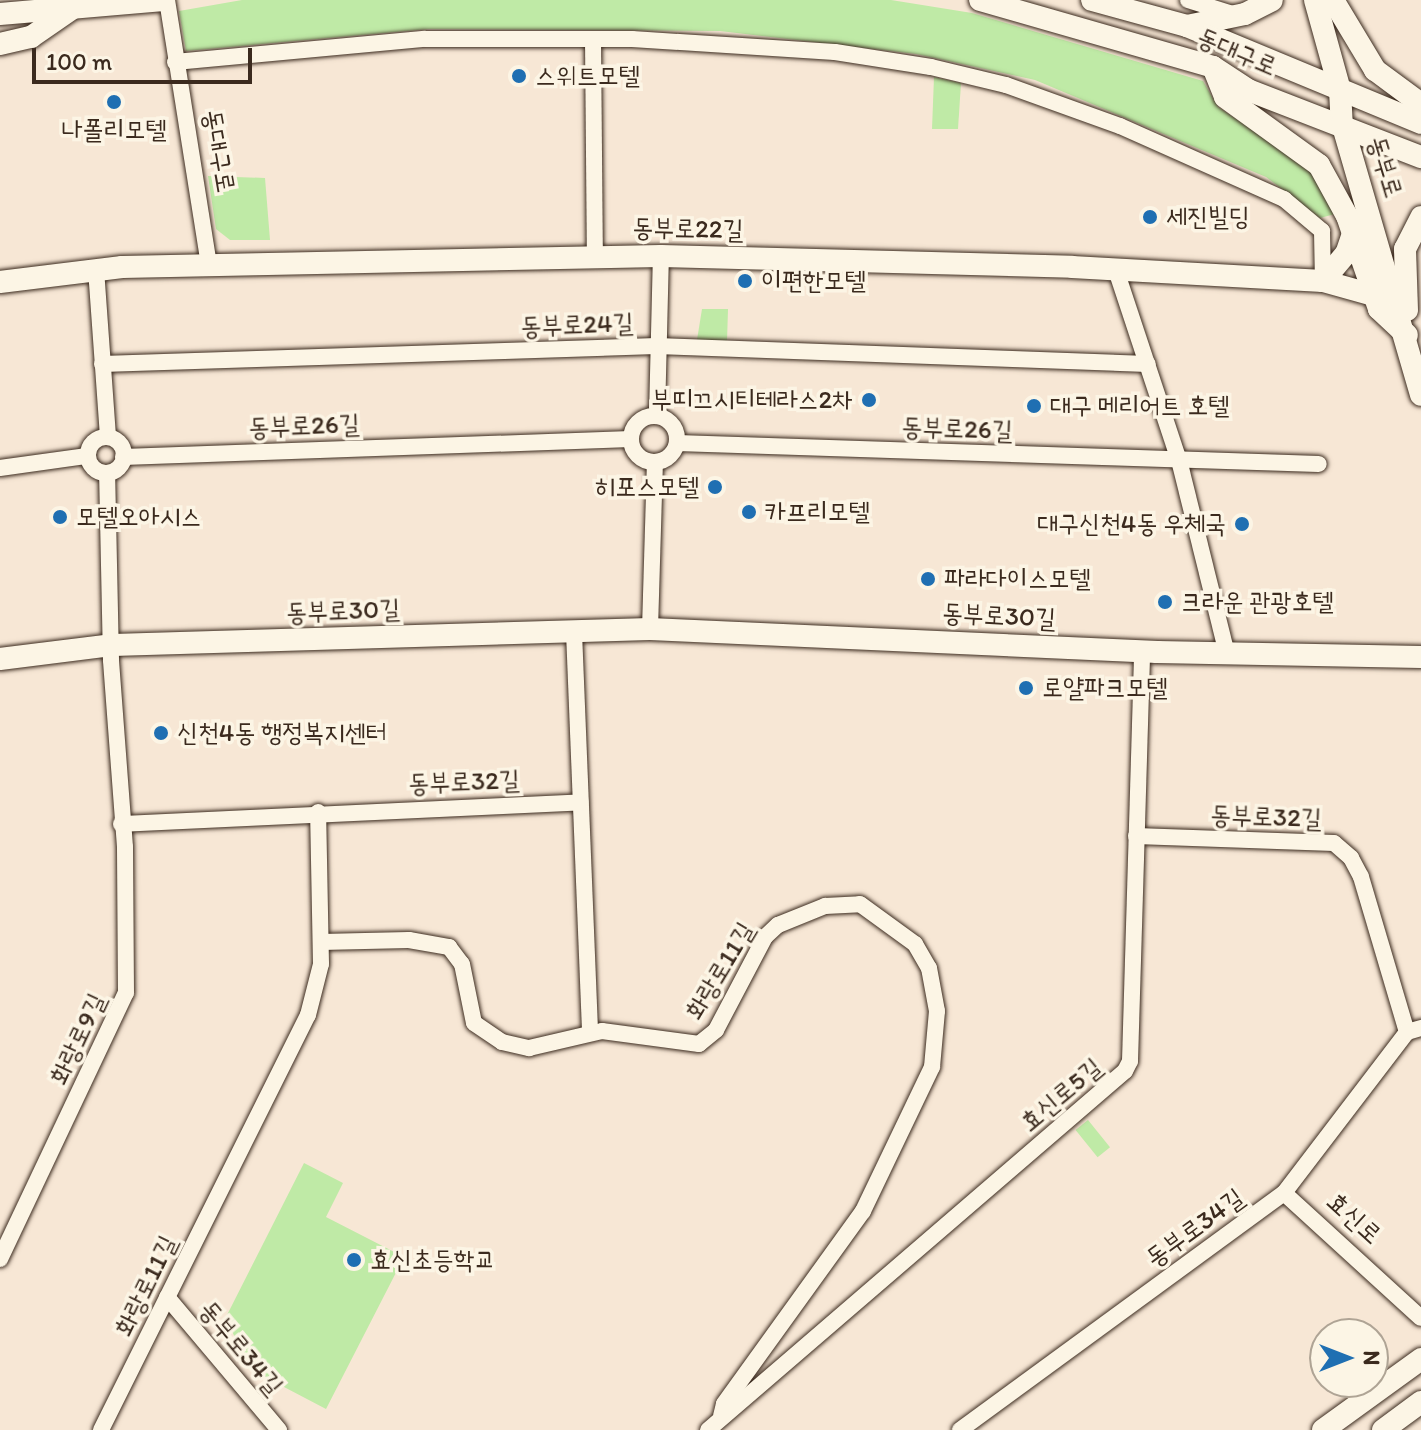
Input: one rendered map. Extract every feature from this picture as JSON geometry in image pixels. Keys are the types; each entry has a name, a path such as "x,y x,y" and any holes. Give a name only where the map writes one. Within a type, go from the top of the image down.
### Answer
{"main road":[{"name":"동대구로","path":"0,14 80,3 165,0"},
{"name":"동대구로","path":"980,0 1213,67 1248,90 1342,123 1421,157"},
{"name":"동대구로","path":"1092,0 1187,26 1421,123"},
{"path":"1187,26 1238,16 1272,0"},
{"name":"동부로","path":"1315,0 1340,90 1342,123 1407,335 1421,395"},
{"path":"1333,0 1375,70 1421,104"},
{"path":"0,44 31,37 80,3"},
{"path":"1213,67 1225,97 1319,165 1352,232 1379,309 1407,335"},
{"path":"1407,335 1405,249 1421,217"},
{"path":"1323,281 1346,254 1352,232"},
{"name":"동부로22길","path":"0,282 96,269 595,255 1116,270 1323,281 1373,295"},
{"name":"동부로30길","path":"0,659 113,645 650,629 1142,651 1421,657"},
{"path":"1323,1430 1421,1359"},
{"path":"1383,1430 1421,1402"}],"street":[{"name":"동대구로","path":"165,0 209,264"},
{"path":"1188,0 1238,16"},
{"path":"175,62 425,39 593,39 835,52 1006,85 1195,156 1284,199 1322,231 1352,232"},
{"path":"593,39 595,255"},
{"path":"1322,231 1323,281"},
{"path":"657,416 661,256"},
{"path":"96,269 108,437"},
{"path":"1116,270 1179,460 1206,555 1227,654"},
{"name":"동부로24길","path":"102,364 657,346 1148,364"},
{"path":"657,416 670,422 677,443 670,457 655,463 636,454 631,439 638,422 657,416"},
{"path":"108,437 119,443 123,457 117,469 107,473 96,470 87,456 96,440 108,437"},
{"name":"동부로26길","path":"123,457 631,439"},
{"name":"동부로26길","path":"677,443 1319,464"},
{"path":"0,468 87,456"},
{"path":"650,629 655,463"},
{"path":"107,473 121,824"},
{"path":"574,632 590,1032"},
{"name":"효신로5길","path":"708,1430 1123,1074 1130,1061 1142,651"},
{"name":"동부로32길","path":"121,824 318,812 580,802"},
{"name":"화랑로11길","path":"101,1430 308,1015 321,942 318,812"},
{"name":"화랑로9길","path":"0,1259 126,993 121,824"},
{"name":"동부로32길","path":"1136,836 1334,843 1351,858 1361,877 1414,1030"},
{"name":"화랑로11길","path":"321,942 421,941 449,947 462,964 474,1023 502,1042 529,1048 590,1032 683,1045 706,1040 765,937 778,925 825,906 860,904 894,924 929,968 937,1011 932,1067 863,1211 724,1404 721,1416"},
{"name":"동부로34길","path":"960,1430 1284,1193 1414,1030"},
{"name":"효신로","path":"1284,1193 1421,1318"},
{"name":"동부로34길","path":"167,1297 279,1430"}],"green space":[{"path":"242,0 891,0 972,13 1203,81 1218,107 1310,168 1335,214 1320,218 1266,177 1035,80 916,54 720,31 429,29 186,51 179,11"},
{"path":"934,77 961,83 958,129 932,129"},
{"path":"208,176 265,178 270,240 230,240 216,229"},
{"path":"702,309 728,309 727,341 697,340"},
{"path":"1088,1120 1110,1147 1098,1157 1076,1130"},
{"path":"304,1163 343,1183 326,1217 404,1257 326,1409 248,1368 226,1317"}],"place":[{"name":"스위트모텔","path":"519,76"},
{"name":"나폴리모텔","path":"114,102"},
{"name":"세진빌딩","path":"1150,217"},
{"name":"이편한모텔","path":"745,281"},
{"name":"부띠끄시티테라스2차","path":"869,400"},
{"name":"대구 메리어트 호텔","path":"1034,406"},
{"name":"히포스모텔","path":"715,487"},
{"name":"카프리모텔","path":"749,512"},
{"name":"모텔오아시스","path":"60,517"},
{"name":"대구신천4동 우체국","path":"1242,524"},
{"name":"파라다이스모텔","path":"928,579"},
{"name":"크라운 관광호텔","path":"1165,602"},
{"name":"로얄파크모텔","path":"1026,688"},
{"name":"신천4동 행정복지센터","path":"161,733"},
{"name":"효신초등학교","path":"354,1260"}]}
